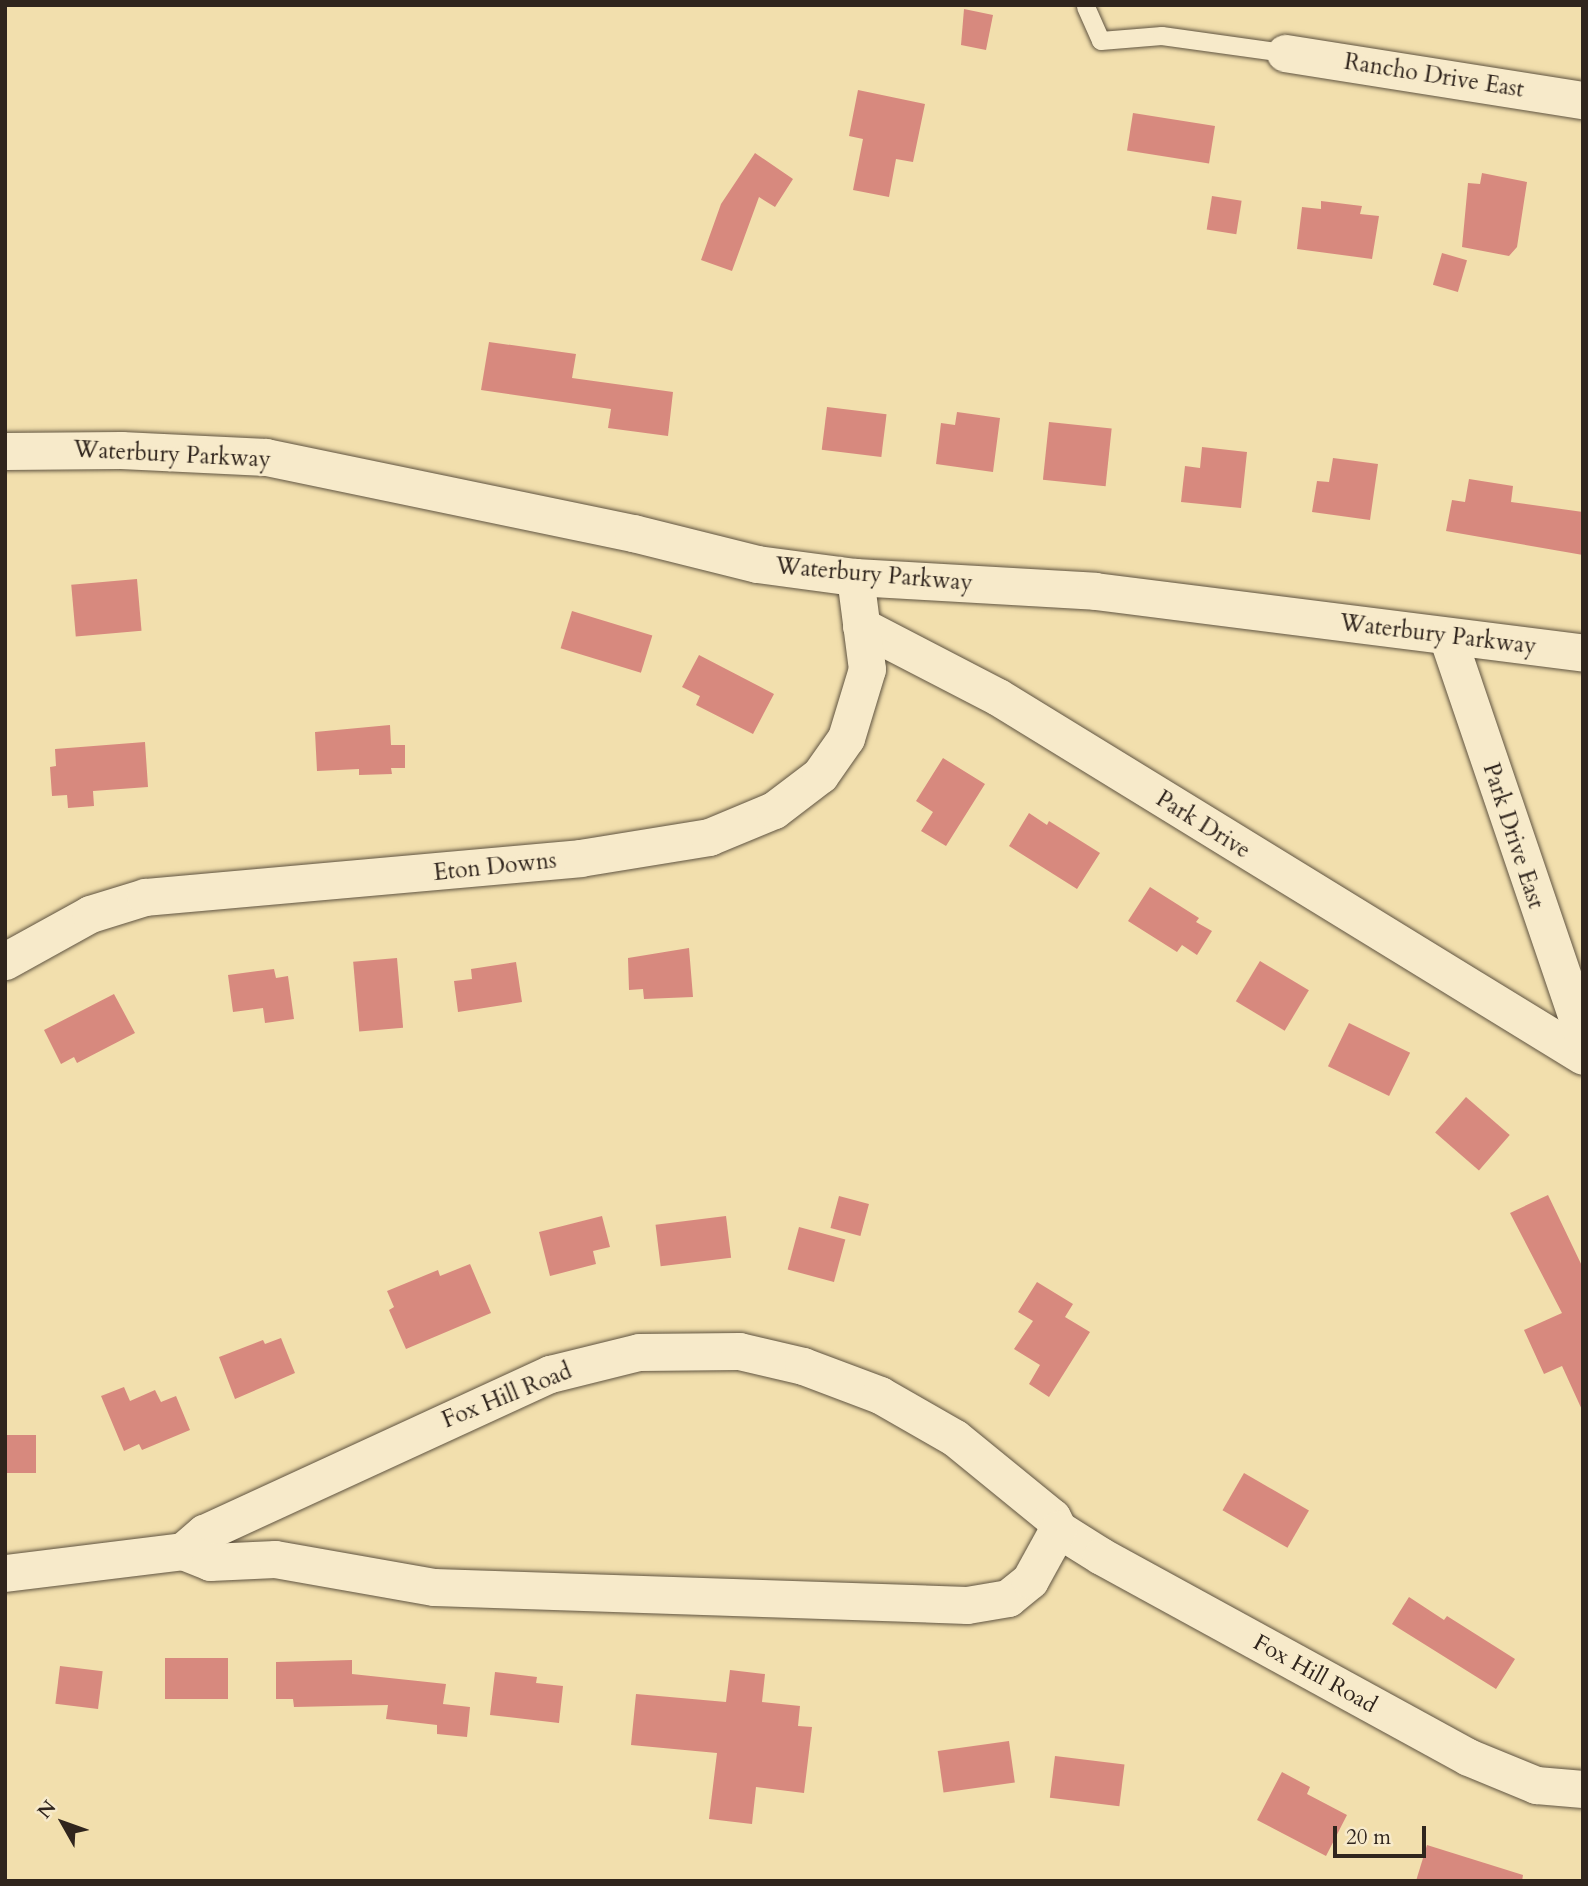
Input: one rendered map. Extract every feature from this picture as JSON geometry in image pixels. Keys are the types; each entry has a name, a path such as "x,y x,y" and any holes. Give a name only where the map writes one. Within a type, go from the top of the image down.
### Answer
{"street":[{"name":"Rancho Drive East","path":"1285,53 1583,100"},
{"name":"Waterbury Parkway","path":"5,451 121,450 266,457 633,533 757,564 855,578 1095,591 1583,653"},
{"path":"855,578 861,626"},
{"name":"Eton Downs","path":"5,961 90,914 145,897 411,876 580,858 709,837 774,810 820,775 846,738 867,669 861,626"},
{"name":"Park Drive","path":"861,626 998,697 1583,1056"},
{"name":"Park Drive East","path":"1447,636 1583,1035"},
{"name":"Fox Hill Road","path":"183,1551 204,1533 550,1374 639,1352 680,1349 739,1351 803,1366 880,1395 955,1438 1052,1517 1058,1529 1468,1757 1536,1785 1583,1790"},
{"path":"5,1573 183,1551 210,1562 275,1559 434,1587 967,1605 1008,1598 1030,1580 1058,1529"}],"lane":[{"path":"1086,8 1101,41 1162,36 1285,53"}],"building":[{"path":"964,9 993,15 986,50 961,45"},
{"path":"858,90 925,104 913,162 896,159 889,197 853,190 863,139 849,136"},
{"path":"1133,113 1215,126 1209,164 1127,151"},
{"path":"755,153 793,179 775,207 759,197 732,271 701,260 721,204"},
{"path":"1482,173 1527,182 1517,247 1509,256 1462,247 1468,183 1480,184"},
{"path":"1212,196 1242,201 1236,234 1207,230"},
{"path":"1321,201 1362,206 1360,214 1379,216 1372,259 1297,249 1302,207 1321,209"},
{"path":"1442,253 1467,260 1458,292 1433,285"},
{"path":"489,342 576,354 572,378 673,392 668,436 608,428 611,409 481,390"},
{"path":"827,407 887,414 881,457 822,450"},
{"path":"957,412 1000,418 993,472 936,464 941,423 955,425"},
{"path":"1049,422 1112,429 1106,486 1043,480"},
{"path":"1202,447 1247,452 1241,508 1181,502 1185,466 1200,468"},
{"path":"1333,458 1378,464 1370,520 1312,512 1317,481 1329,482"},
{"path":"1469,479 1513,486 1511,502 1583,512 1583,555 1446,531 1452,500 1465,502"},
{"path":"137,579 142,631 76,637 71,585"},
{"path":"572,611 652,636 641,673 561,648"},
{"path":"699,655 774,694 753,734 696,705 700,696 682,687"},
{"path":"390,725 391,745 405,745 405,768 391,768 392,774 359,775 359,769 317,771 315,732"},
{"path":"145,742 148,787 93,791 94,806 68,808 67,795 52,796 50,767 56,766 55,749"},
{"path":"943,758 985,784 946,846 921,831 933,812 916,801"},
{"path":"1029,813 1047,825 1049,821 1100,853 1077,889 1009,846"},
{"path":"1150,887 1199,918 1196,922 1212,931 1197,955 1182,945 1177,952 1128,921"},
{"path":"689,948 693,997 644,999 643,989 629,990 628,958"},
{"path":"397,958 403,1028 359,1032 353,962"},
{"path":"1260,961 1309,990 1285,1031 1236,1001"},
{"path":"516,962 522,1002 458,1012 454,981 472,979 471,969"},
{"path":"274,969 276,978 288,976 294,1019 265,1023 263,1008 233,1012 228,975"},
{"path":"114,994 135,1033 77,1063 74,1057 61,1064 44,1030"},
{"path":"1349,1023 1410,1053 1389,1096 1328,1066"},
{"path":"1466,1097 1510,1135 1479,1171 1435,1132"},
{"path":"1548,1195 1583,1268 1583,1412 1562,1366 1544,1374 1524,1330 1562,1313 1510,1213"},
{"path":"839,1196 869,1204 860,1236 830,1228"},
{"path":"602,1216 610,1247 593,1251 596,1264 550,1276 539,1232"},
{"path":"726,1216 731,1258 661,1266 656,1225"},
{"path":"799,1227 845,1239 834,1282 788,1270"},
{"path":"470,1264 491,1313 406,1349 389,1310 394,1307 387,1291 438,1270 440,1276"},
{"path":"1037,1282 1073,1304 1065,1317 1090,1332 1049,1397 1029,1384 1040,1365 1014,1349 1033,1321 1018,1312"},
{"path":"281,1338 295,1373 235,1399 219,1357 263,1340 265,1344"},
{"path":"124,1387 130,1401 155,1390 161,1402 176,1396 190,1430 142,1450 139,1444 124,1451 101,1396"},
{"path":"5,1435 36,1435 36,1473 5,1473"},
{"path":"1244,1473 1309,1510 1287,1548 1222,1510"},
{"path":"1409,1597 1444,1620 1447,1616 1515,1659 1496,1689 1392,1624"},
{"path":"165,1658 228,1658 228,1699 165,1699"},
{"path":"352,1660 352,1674 446,1684 443,1704 470,1707 467,1737 437,1734 437,1725 386,1719 388,1705 294,1707 293,1699 276,1699 276,1662"},
{"path":"60,1666 103,1671 98,1709 55,1704"},
{"path":"730,1670 765,1674 762,1702 800,1706 798,1726 812,1727 804,1793 756,1787 752,1824 709,1819 717,1753 631,1745 636,1694 726,1702"},
{"path":"495,1672 537,1677 536,1683 563,1686 559,1723 490,1715"},
{"path":"1009,1741 1015,1783 944,1793 938,1751"},
{"path":"1055,1756 1124,1765 1119,1806 1050,1798"},
{"path":"1282,1772 1310,1787 1307,1794 1347,1815 1326,1856 1257,1820"},
{"path":"1427,1845 1523,1875 1522,1881 1416,1881"}]}
